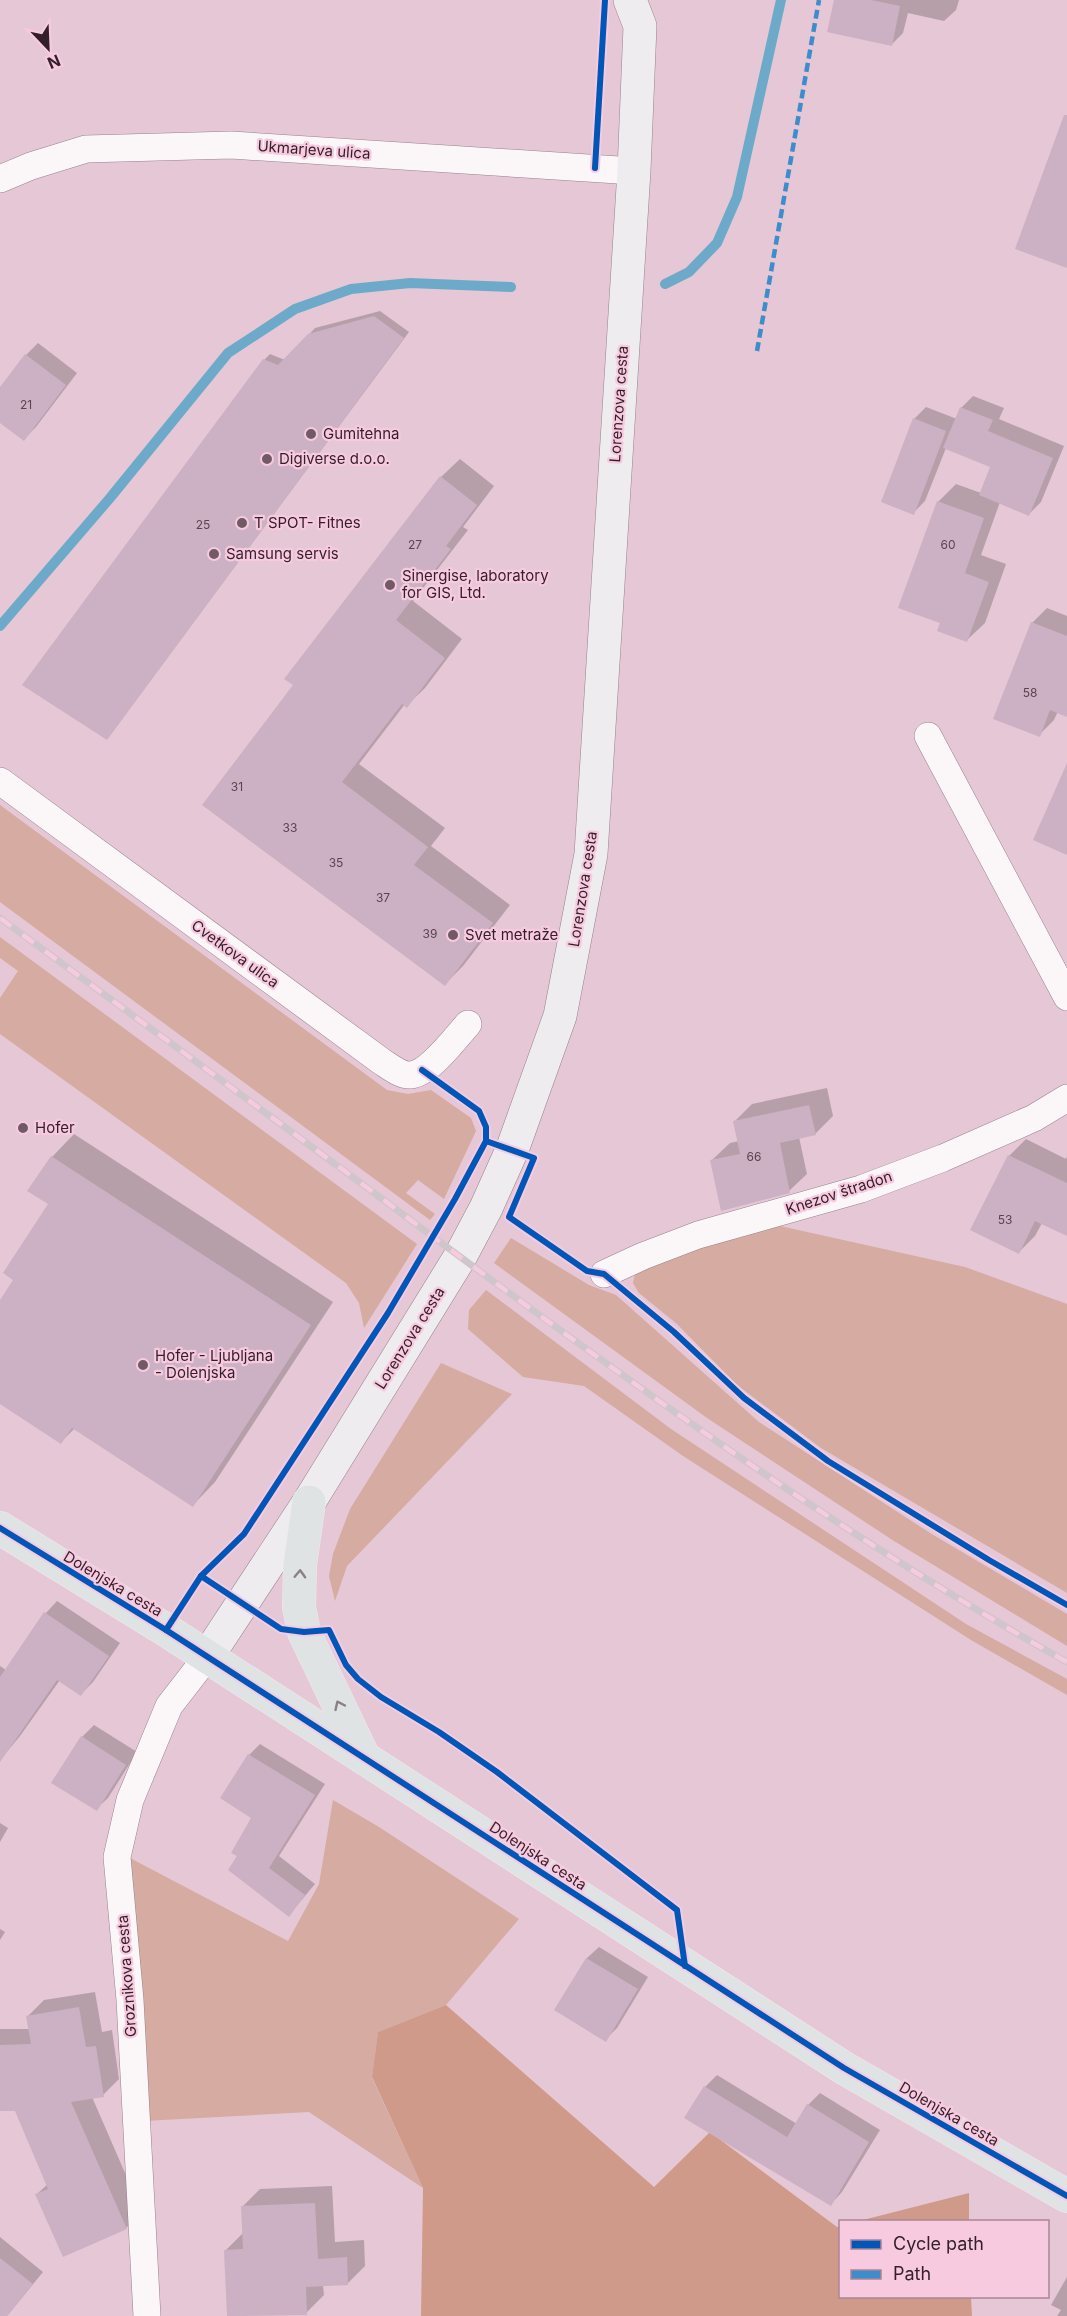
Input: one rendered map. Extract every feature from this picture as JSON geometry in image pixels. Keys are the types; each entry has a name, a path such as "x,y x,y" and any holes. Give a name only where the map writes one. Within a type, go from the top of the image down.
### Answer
{"main road":[{"path":"309,1502 300,1565 299,1606 304,1632 364,1758"},
{"name":"Dolenjska cesta","path":"0,1528 166,1630 844,2068 1067,2196"}],"street":[{"name":"Lorenzova cesta","path":"207,1657 309,1502 460,1257 486,1208 512,1150 560,1016 591,854 634,171 641,9"},
{"name":"Ukmarjeva ulica","path":"0,179 31,166 86,149 231,145 634,171"},
{"path":"928,736 1067,997"},
{"name":"Cvetkova ulica","path":"0,781 381,1061 402,1074 412,1075 422,1070 437,1058 468,1024"},
{"name":"Knezov štradon","path":"604,1274 643,1256 698,1236 861,1189 1034,1118 1067,1098"},
{"name":"Groznikova cesta","path":"147,2316 130,2000 117,1857 129,1800 169,1706 207,1657"}],"shaded area":[{"path":"0,805 387,1090 408,1094 431,1090 471,1118 476,1131 444,1199 418,1180 406,1193 435,1214 430,1220 0,902"},
{"path":"0,937 417,1244 364,1328 359,1303 346,1283 0,1034 0,998 18,971 0,958"},
{"path":"771,1224 965,1267 1067,1304 1067,1593 821,1448 737,1385 677,1324 639,1293 633,1283 635,1274"},
{"path":"511,1238 589,1285 616,1295 759,1422 930,1533 1067,1614 1067,1646 894,1541 707,1418 494,1263"},
{"path":"486,1290 671,1429 966,1624 1067,1679 1067,1695 971,1640 683,1456 584,1386 523,1377 468,1329 469,1310"},
{"path":"441,1363 512,1394 347,1566 335,1601 329,1576 333,1554 350,1509"},
{"path":"333,1800 379,1827 519,1919 446,2005 378,2032 372,2078 423,2188 309,2112 144,2121 130,1858 288,1941 319,1884"},
{"path":"446,2005 654,2187 710,2132 839,2226 839,2298 971,2298 972,2316 421,2316 423,2188 372,2077 378,2032"},
{"path":"969,2193 969,2220 863,2220"}],"building":[{"path":"834,0 871,0 900,6 892,46 827,32"},
{"path":"1064,115 1067,115 1067,268 1015,249"},
{"path":"374,316 404,338 107,740 22,685 263,359 278,365 308,334"},
{"path":"25,354 66,385 24,441 0,423 0,387"},
{"path":"960,407 993,420 988,431 1053,458 1029,516 979,495 990,467 943,448"},
{"path":"913,418 946,431 914,515 881,502"},
{"path":"440,476 477,505 446,546 451,549 396,620 445,658 407,708 402,704 342,782 428,847 414,865 493,923 445,986 202,805 293,685 284,679"},
{"path":"937,501 984,518 965,573 989,582 967,642 937,631 940,623 898,608"},
{"path":"1031,622 1067,636 1067,717 1050,710 1040,737 993,719"},
{"path":"1067,763 1067,855 1033,840"},
{"path":"809,1105 816,1135 780,1143 790,1193 721,1211 710,1160 740,1154 733,1121"},
{"path":"1008,1155 1067,1183 1067,1236 1035,1221 1019,1254 970,1230"},
{"name":"Hofer - Ljubljana - Dolenjska","path":"51,1156 311,1325 193,1507 72,1428 61,1444 0,1404 0,1300 13,1280 3,1273 48,1204 27,1191"},
{"path":"44,1612 109,1656 81,1696 57,1680 0,1762 0,1677"},
{"path":"81,1736 126,1765 97,1811 51,1783"},
{"path":"248,1754 315,1795 269,1868 305,1895 289,1917 228,1870 237,1856 231,1853 251,1818 220,1798"},
{"path":"586,1958 638,1989 606,2042 554,2010"},
{"path":"79,2007 86,2047 96,2046 104,2097 71,2102 127,2229 63,2257 35,2194 48,2189 15,2111 0,2111 0,2045 31,2044 26,2016"},
{"path":"704,2086 787,2137 807,2104 869,2142 831,2206 684,2118"},
{"path":"315,2203 318,2259 347,2257 348,2285 306,2287 307,2315 227,2316 224,2250 243,2249 241,2206"},
{"path":"0,2258 33,2284 7,2316 0,2316"}],"waterway":[{"path":"665,284 689,272 717,243 737,197 781,0"},
{"path":"0,626 110,498 228,353 295,309 351,289 410,283 511,287"}],"railway":[{"path":"0,918 664,1405 903,1564 1067,1662"}],"marked path":[{"path":"757,351 819,0"}],"cycle path":[{"path":"595,168 605,0"},
{"path":"166,1630 201,1576 244,1534 388,1313 486,1141 486,1127 479,1111 422,1070"},
{"path":"486,1141 534,1158 509,1217 587,1271 604,1274 674,1332 744,1398 828,1461 1067,1605"},
{"path":"0,1528 166,1630 844,2068 1067,2196"},
{"path":"201,1576 281,1629 304,1632 329,1630 346,1665 358,1679 381,1697 439,1732 497,1772 677,1910 685,1966"}],"place":[{"name":"Gumitehna","path":"311,434"},
{"name":"Digiverse d.o.o.","path":"267,459"},
{"name":"T SPOT- Fitnes","path":"242,523"},
{"name":"Samsung servis","path":"214,554"},
{"name":"Sinergise, laboratory for GIS, Ltd.","path":"390,585"},
{"name":"Svet metraže","path":"453,935"},
{"name":"Hofer","path":"23,1128"},
{"name":"Hofer - Ljubljana - Dolenjska","path":"143,1365"}]}
